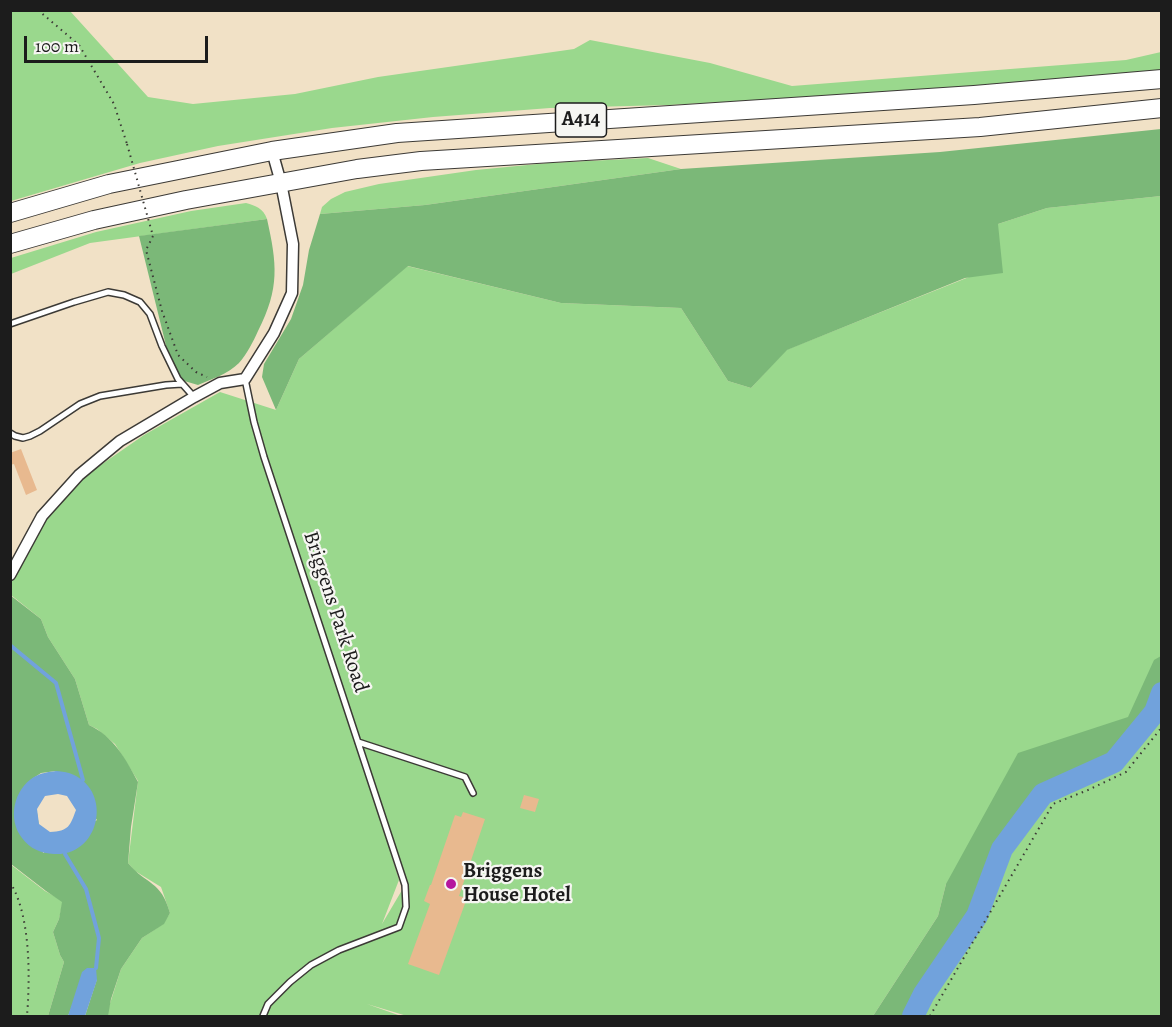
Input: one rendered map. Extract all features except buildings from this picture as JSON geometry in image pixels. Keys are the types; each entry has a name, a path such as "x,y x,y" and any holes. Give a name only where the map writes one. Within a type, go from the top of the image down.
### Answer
{"highway":[{"name":"A414","path":"10,213 109,184 272,151 397,133 974,95 1161,79"},
{"name":"A414","path":"10,244 94,220 186,200 357,169 421,161 980,127 1161,108"}],"street":[{"path":"10,575 42,516 79,475 120,441 220,382 245,379 274,333 292,293 293,244 272,151"}],"lane":[{"path":"10,324 108,292 124,295 140,303 150,314 178,379 194,398"},
{"name":"Briggens Park Road","path":"245,379 264,457 405,885 406,907 399,927 339,950 312,965 290,982 268,1004 263,1017"},
{"path":"10,433 23,438 30,436 80,404 100,396 182,384"},
{"path":"358,742 465,777 473,793"}],"path":[{"path":"39,10 79,45 114,104 153,236 146,250 162,311 178,356 196,372 220,382"},
{"path":"930,1017 1053,804 1126,772 1161,727"},
{"path":"10,882 16,892 25,932 28,962 27,1017"}],"green space":[{"path":"11,11 70,11 148,97 193,104 295,94 378,77 574,49 590,40 710,63 792,86 1126,60 1161,52 1161,72 794,98 669,105 550,108 332,128 218,146 140,163 11,201"},
{"path":"1161,129 1161,196 1047,208 998,224 1003,273 965,278 787,350 751,388 728,381 681,308 561,303 408,266 299,359 276,410 262,377 264,364 291,319 303,285 309,250 320,214 425,205 681,169 940,152"},
{"path":"648,158 681,169 425,205 320,214 322,207 331,199 345,192 379,184 476,170 548,163"},
{"path":"1161,196 1161,1016 897,1016 971,901 946,884 938,916 873,1016 407,1016 367,1004 401,1016 106,1016 121,969 142,938 163,924 170,913 161,887 135,871 128,863 138,781 115,744 89,725 75,679 48,637 41,619 11,595 11,582 46,518 82,478 144,435 220,392 276,410 299,359 407,266 561,303 681,308 728,381 751,388 786,350 969,277 998,224 1047,208","holes":["378,811 405,885 382,924 399,880"]},
{"path":"246,203 259,208 267,219 90,243 11,274 11,258 96,232 191,211"},
{"path":"267,219 273,249 273,289 265,316 250,348 235,367 198,385 174,378 139,236"},
{"path":"10,595 41,619 48,637 75,679 89,725 112,742 124,757 138,782 128,863 158,888 170,913 164,924 142,938 121,969 108,1016 85,1016 97,979 73,1004 68,1016 48,1016 64,962 53,932 59,919 62,902 11,864","holes":["56,771 97,820 43,853 32,779 41,773"]},
{"path":"1161,656 1162,708 1159,715 1119,764 1045,796 1007,850 979,922 928,995 917,1016 873,1016 938,916 946,884 1018,753 1128,717 1154,660"},
{"path":"10,864 45,891 63,901 53,932 64,962 48,1016 11,1016"}],"water":[{"path":"53,771 69,773 83,781 92,792 96,806 96,820 91,834 82,845 70,852 54,854 36,850 25,842 17,830 14,814 17,797 27,782 34,777","holes":["58,794 67,796 76,810 72,820 65,829 50,832 39,824 37,809 45,796"]},
{"path":"87,968 96,968 97,980 85,1016 68,1016 82,972"}],"waterway":[{"path":"10,645 56,683 83,780"},
{"path":"913,1016 924,994 977,916 1002,849 1043,794 1114,762 1155,712 1162,693"},
{"path":"65,854 86,889 99,938 96,968"}],"place":[{"name":"Briggens House Hotel","path":"451,884"}]}
